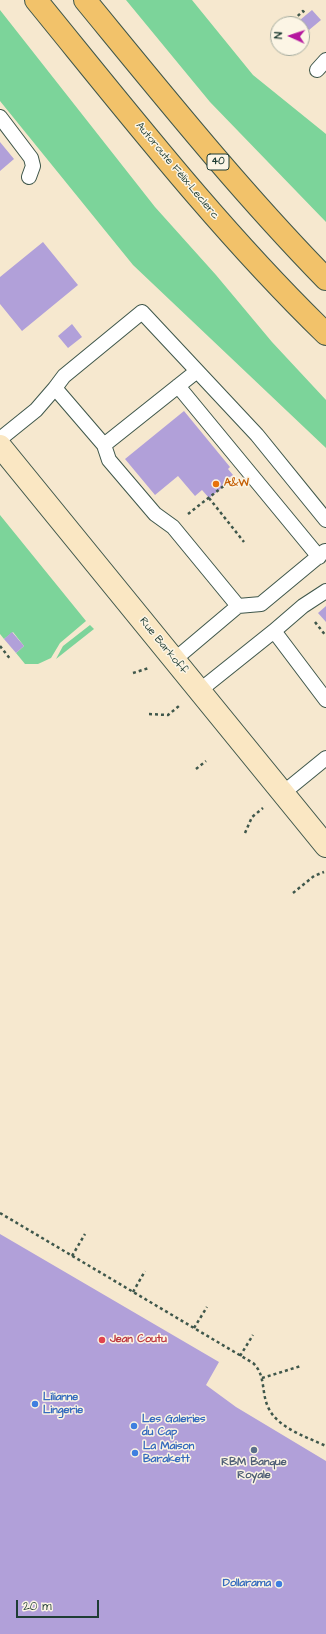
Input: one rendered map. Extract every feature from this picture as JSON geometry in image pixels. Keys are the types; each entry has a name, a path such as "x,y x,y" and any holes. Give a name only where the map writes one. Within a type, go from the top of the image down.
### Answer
{"highway":[{"name":"Autoroute Félix-Leclerc","path":"36,0 204,204 283,291 326,334"},
{"name":"40","path":"85,0 220,164 268,219 326,279"}],"street":[{"name":"Rue Barkoff","path":"0,446 326,846"}],"lane":[{"path":"0,117 31,158 33,166 29,177"},
{"path":"0,439 36,410 64,376 142,312 256,435 326,520"},
{"path":"104,445 196,371"},
{"path":"174,660 238,606 262,604 322,554 178,386"},
{"path":"55,388 104,445 109,460 156,514 173,527 238,606"},
{"path":"199,690 274,631 303,606 326,591"},
{"path":"274,631 326,700"},
{"path":"283,793 326,758"}],"path":[{"path":"298,16 303,11 306,15"},
{"path":"187,515 232,479"},
{"path":"209,498 244,542"},
{"path":"316,624 326,636"},
{"path":"0,646 11,660"},
{"path":"149,714 168,715 178,707"},
{"path":"196,769 206,761"},
{"path":"245,833 252,817 261,810"},
{"path":"293,894 314,876 326,871"},
{"path":"0,1213 194,1328 258,1368 262,1378 268,1406 277,1419 290,1428 326,1446"},
{"path":"72,1256 85,1234"},
{"path":"133,1292 145,1271"},
{"path":"194,1328 207,1307"},
{"path":"240,1356 252,1335"},
{"path":"262,1378 301,1366"}],"green space":[{"path":"126,0 192,0 253,75 326,134 326,222 210,102"},
{"path":"0,10 155,207 216,275 272,342 326,400 326,448 133,265 0,101"},
{"path":"0,515 86,621 60,643 51,658 38,664 25,664 16,653 24,646 13,632 4,639 0,634"},
{"path":"90,625 94,629 56,659 63,646"}],"building":[{"path":"312,10 321,20 310,29 310,16 305,16"},
{"path":"0,142 14,159 0,171"},
{"path":"43,242 78,285 22,331 0,304 0,277"},
{"path":"72,324 82,337 68,348 58,336"},
{"path":"184,411 230,467 228,469 233,475 227,479 229,482 209,498 202,490 195,496 178,476 155,495 125,459"},
{"path":"326,606 326,622 318,613"},
{"path":"12,632 24,646 16,653 4,639"},
{"name":"Les Galeries du Cap","path":"0,1234 219,1362 206,1385 236,1407 326,1461 326,1634 0,1634"}],"place":[{"name":"A&W","path":"216,484"},
{"name":"Jean Coutu","path":"102,1340"},
{"name":"Lilianne Lingerie","path":"35,1404"},
{"name":"Les Galeries du Cap","path":"134,1426"},
{"name":"RBM Banque Royale","path":"254,1450"},
{"name":"La Maison Barakett","path":"135,1453"},
{"name":"Dollarama","path":"279,1584"}]}
